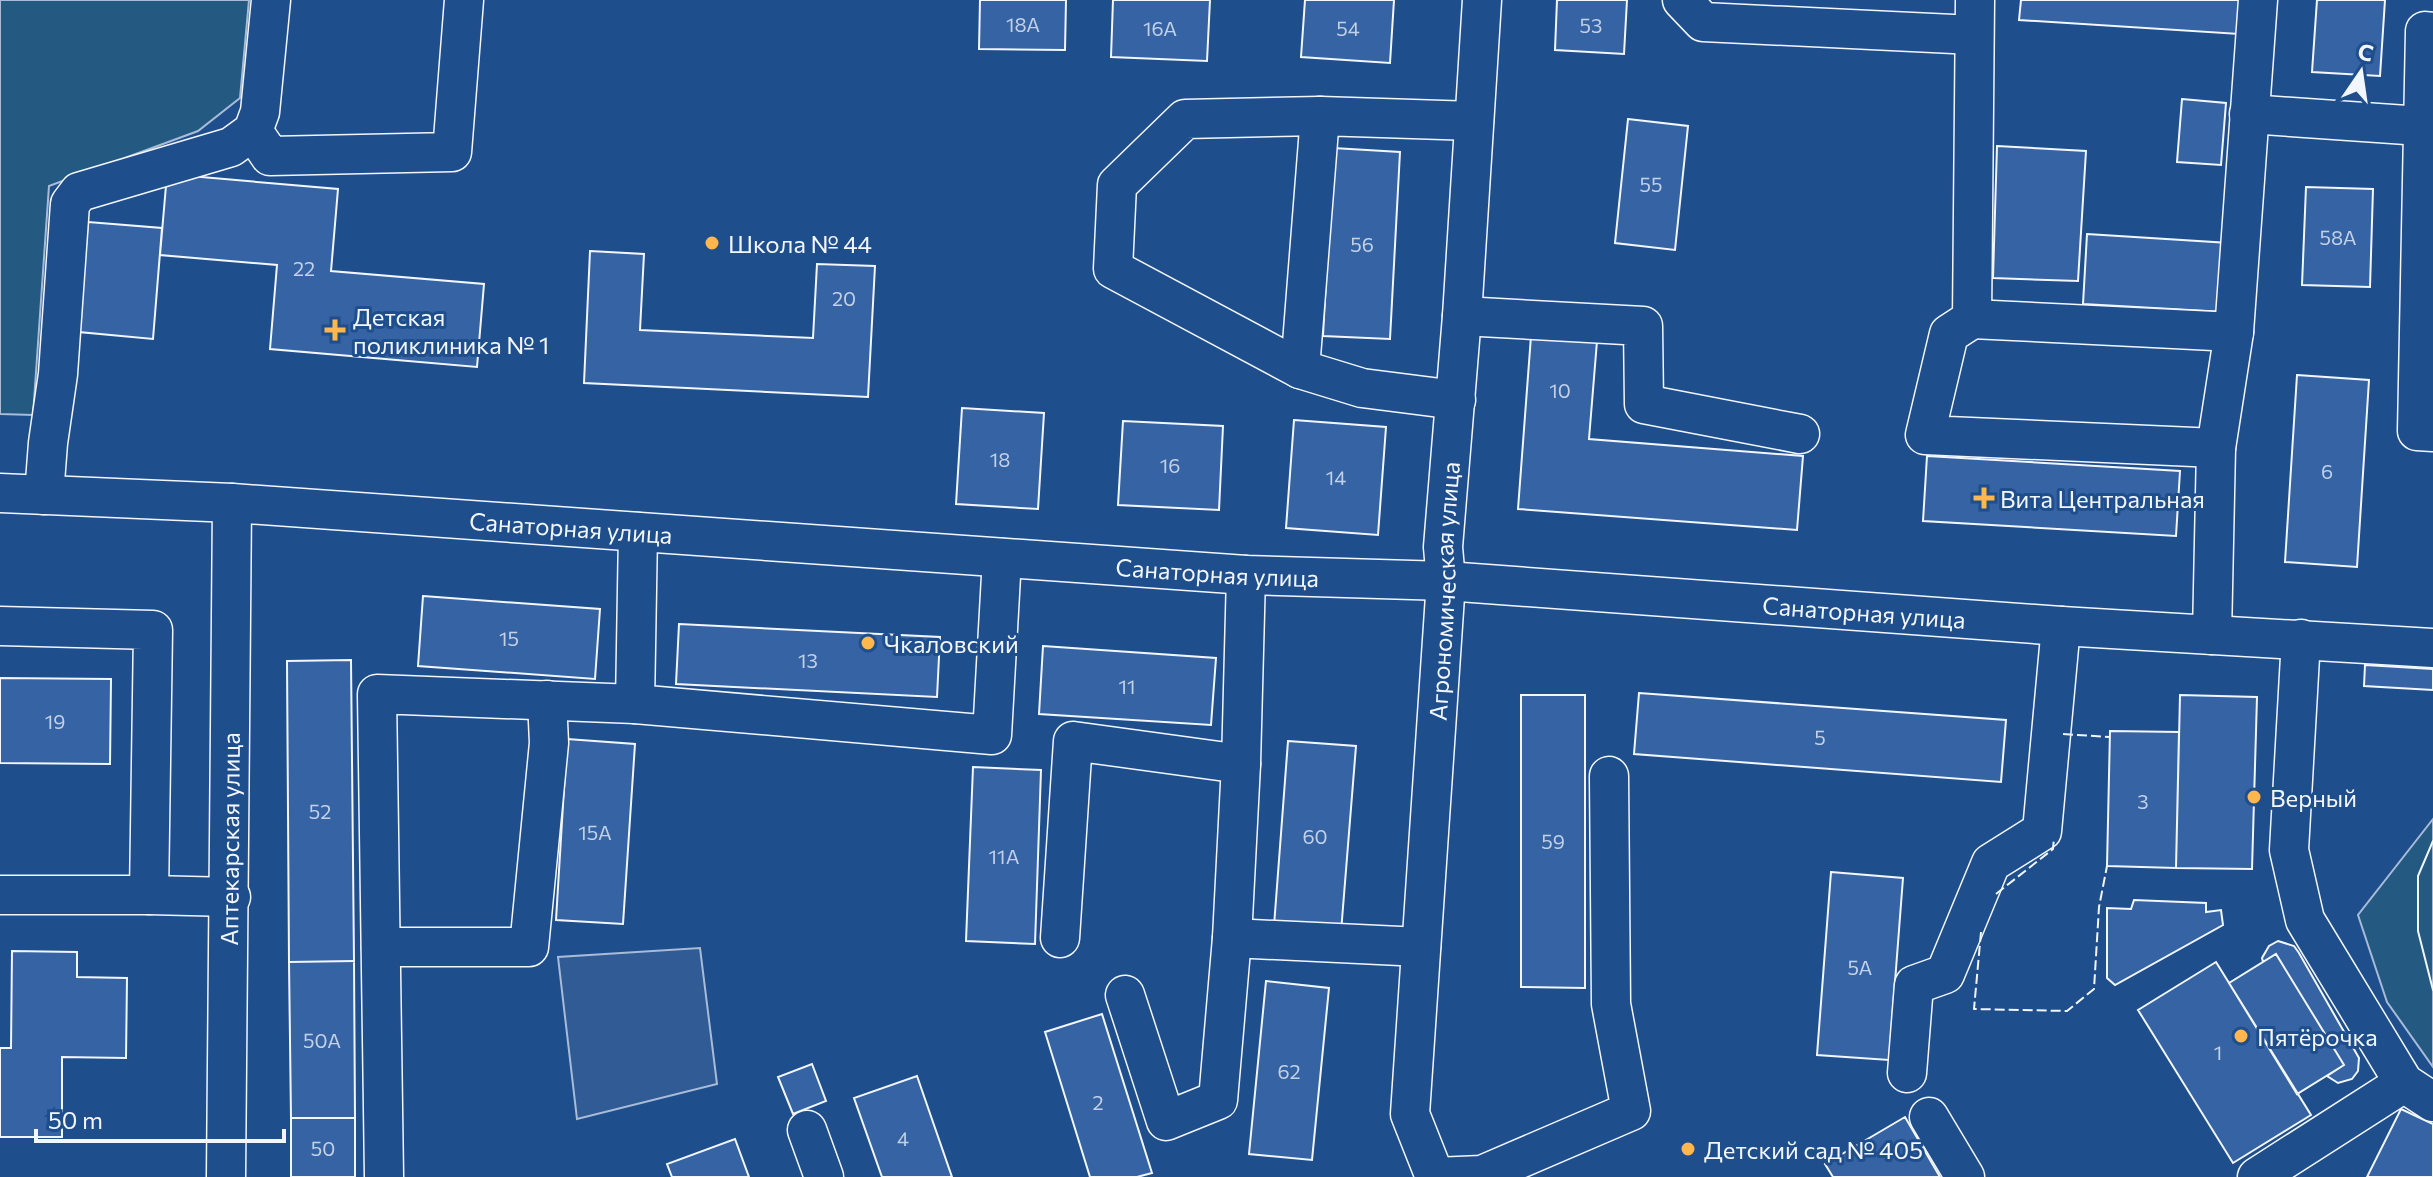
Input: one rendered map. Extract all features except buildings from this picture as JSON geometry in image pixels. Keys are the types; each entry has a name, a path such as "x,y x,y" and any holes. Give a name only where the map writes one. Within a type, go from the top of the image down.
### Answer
{"street":[{"path":"44,495 58,374 70,204 79,192 231,147 253,131 260,112 271,0"},
{"path":"253,131 270,156 452,152 464,0"},
{"name":"Агрономическая улица","path":"1435,1177 1410,1114 1446,581 1443,547 1462,316 1482,0"},
{"path":"1682,0 1703,22 1975,18 1972,319"},
{"path":"2212,635 2216,448 2234,332 2258,0"},
{"path":"2433,32 2425,31 2421,126 2417,431 2433,432"},
{"path":"2249,114 2421,126"},
{"path":"1300,369 1320,116"},
{"path":"1456,400 1362,388 1300,369 1113,269 1117,185 1185,119 1320,116 1474,121"},
{"path":"1462,316 1643,326 1644,404 1800,434"},
{"path":"2216,448 1925,435 1949,334 1972,319 2234,332"},
{"name":"Санаторная улица","path":"0,493 232,503 1246,575 1446,581 2061,626 2433,648"},
{"name":"Аптекарская улица","path":"226,1177 231,897 232,503"},
{"path":"635,704 638,532"},
{"path":"384,1177 377,694 635,704 992,735 1002,558"},
{"path":"1125,995 1166,1121 1218,1100 1232,938 1246,575"},
{"path":"0,626 153,630 149,895"},
{"path":"1907,1073 1914,985 1945,974 1991,863 2042,831 2061,626"},
{"path":"2257,1177 2418,1092 2305,920 2300,901 2289,850 2301,639"},
{"path":"381,947 529,947 549,743 547,700"},
{"path":"1060,938 1073,741 1241,764"},
{"path":"1435,1177 1482,1175 1631,1111 1611,1004 1609,776"},
{"path":"0,895 231,897"},
{"path":"1232,938 1421,947"},
{"path":"1929,1117 1965,1177"},
{"path":"807,1130 824,1177"}],"shaded area":[{"path":"0,0 249,0 240,98 198,131 49,186 33,415 0,414"},
{"path":"2433,819 2433,1067 2387,1002 2358,915"},
{"path":"700,948 717,1084 577,1119 558,957"}],"tram line":[{"path":"2433,841 2418,876 2418,931 2433,990"}],"fence":[{"path":"2063,734 2110,737"},
{"path":"1996,894 2053,849 2054,838"},
{"path":"1981,932 1974,1009 2067,1011 2094,989 2099,907 2107,866"}],"place":[{"name":"Школа № 44","path":"712,243"},
{"name":"Детская поликлиника № 1","path":"335,330"},
{"name":"Вита Центральная","path":"1984,498"},
{"name":"Чкаловский","path":"868,643"},
{"name":"Верный","path":"2254,797"},
{"name":"Пятёрочка","path":"2241,1036"},
{"name":"Детский сад № 405","path":"1688,1149"}]}
